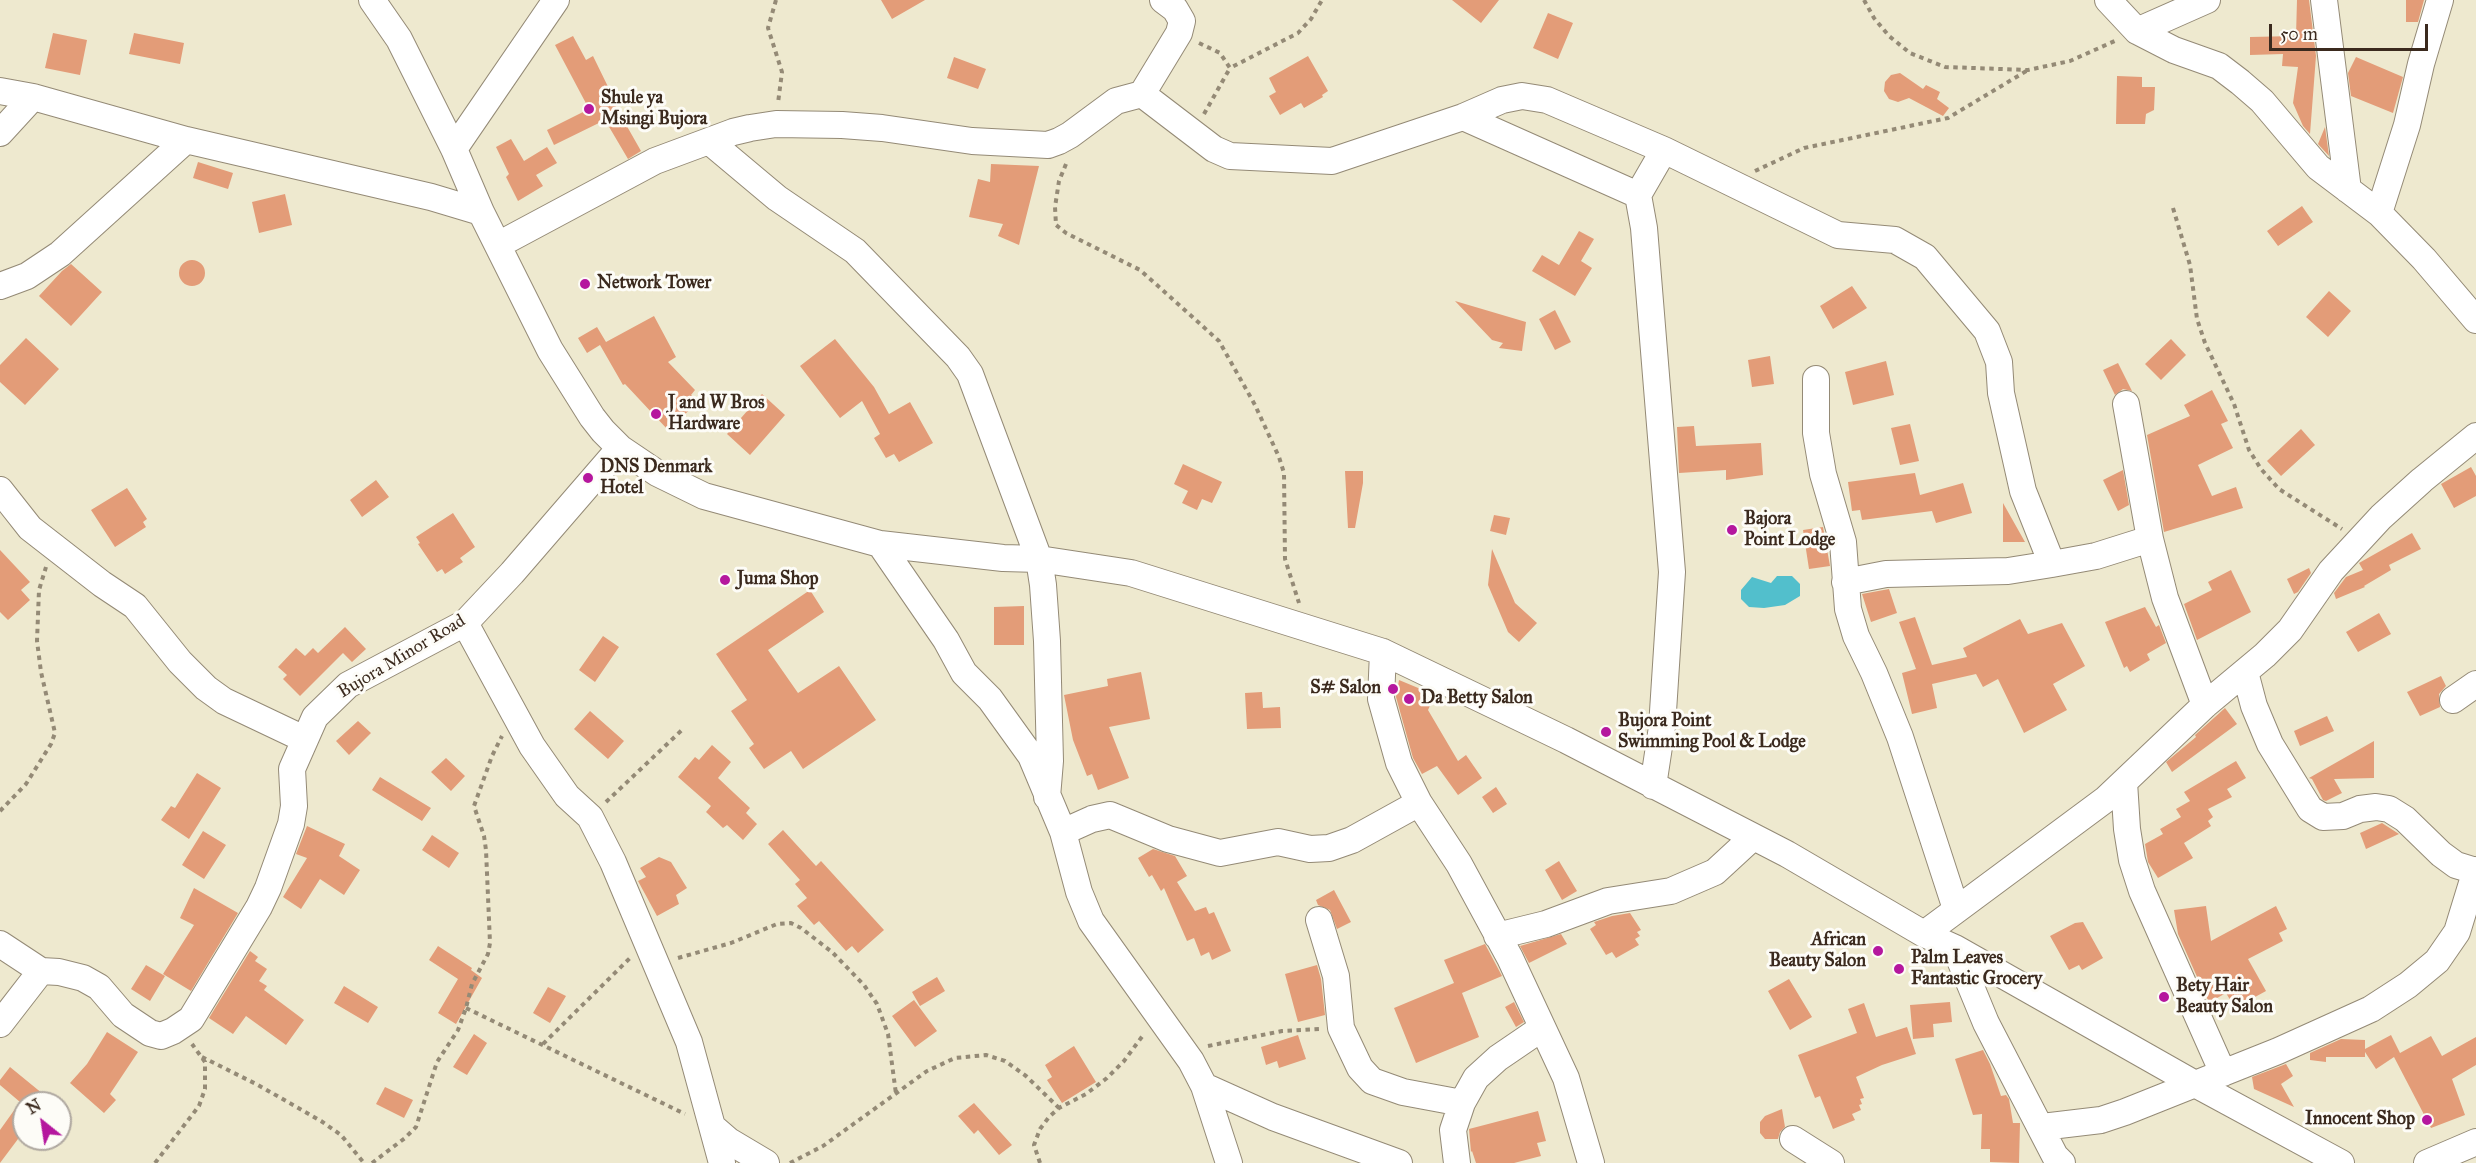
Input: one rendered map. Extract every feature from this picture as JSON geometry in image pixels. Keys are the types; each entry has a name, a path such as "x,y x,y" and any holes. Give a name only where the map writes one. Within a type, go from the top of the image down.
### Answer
{"street":[{"path":"372,0 399,39 550,350 592,417 620,447 657,473 704,496 880,544 1003,558 1039,559 1131,573 1383,652 1556,735 1786,854 1924,934 1955,948 2195,1084 2341,1163"},
{"path":"454,149 556,0"},
{"path":"498,244 656,161 742,130 776,124 882,128 972,141 1048,145 1059,141 1116,101 1142,94 1179,33 1182,21 1179,14 1162,0"},
{"path":"2108,0 2136,31 2174,50 2219,66 2262,101 2318,167 2379,213 2424,259 2476,320"},
{"path":"2136,31 2207,0"},
{"path":"2324,0 2348,190"},
{"path":"2379,213 2407,125 2421,64 2440,0"},
{"path":"0,91 33,97 186,140 430,197 481,212"},
{"path":"1142,94 1214,149 1230,156 1246,159 1332,161 1463,117 1502,100 1522,96 1547,100 1664,150 1838,235 1895,240 1924,257 1987,332 1999,362 2001,393 2023,491 2052,564"},
{"path":"0,133 33,97"},
{"path":"1463,117 1638,195"},
{"path":"0,286 27,276 60,254 186,140"},
{"path":"709,141 777,198 855,251 958,357 970,374 1039,559 1047,641 1050,738 1047,797"},
{"path":"1653,786 1662,727 1672,573 1644,228 1638,195 1664,150"},
{"path":"1816,379 1816,433 1823,474 1843,542 1848,609 1856,636 1900,737 1956,909"},
{"path":"2126,404 2150,539 2165,598 2205,705"},
{"path":"1924,934 2049,842 2124,782 2205,705 2265,655 2290,630 2331,571 2422,480 2476,436"},
{"name":"Bujora Minor Road","path":"181,1025 191,1018 259,907 268,888 291,824 294,806 292,769 315,717 348,685 465,623 512,573 620,447"},
{"path":"0,490 30,528 102,584 135,606 180,662 206,688 224,701 304,739"},
{"path":"1845,582 1886,574 2008,571 2096,556 2150,539"},
{"path":"880,544 946,640 964,673 990,699 1031,756 1063,832 1079,892 1091,921 1184,1051 1204,1086 1229,1163"},
{"path":"465,623 514,714 556,783 590,817 613,862 689,1042 722,1163"},
{"path":"1383,652 1381,699 1399,763 1419,803 1458,864 1497,936 1542,1028 1566,1078 1591,1163"},
{"path":"2042,1127 2101,1120 2195,1084 2371,1009 2408,985 2437,961 2457,932 2476,871 2457,865 2441,854 2404,819 2389,809 2368,808 2343,816 2324,817 2310,809 2270,744 2254,706 2245,672"},
{"path":"2453,700 2476,684"},
{"path":"2124,782 2127,829 2132,860 2142,891 2223,1072"},
{"path":"1063,832 1092,819 1110,815 1167,839 1220,853 1278,842 1310,849 1329,848 1352,840 1419,803"},
{"path":"1497,936 1546,924 1608,901 1671,891 1715,872 1754,837"},
{"path":"2465,909 2476,936"},
{"path":"1319,920 1336,976 1341,1028 1360,1068 1372,1081 1402,1092 1462,1103"},
{"path":"0,944 40,971 59,972 83,978 99,987 123,1015 150,1033 161,1036 181,1025"},
{"path":"1955,948 1986,1023 2042,1127 2055,1156 2062,1163"},
{"path":"0,1024 40,971"},
{"path":"1456,1163 1454,1130 1462,1103 1476,1078 1498,1058 1542,1028"},
{"path":"1204,1086 1273,1117 1399,1163"},
{"path":"714,1128 729,1141 766,1163"},
{"path":"1793,1139 1831,1163"},
{"path":"2427,1163 2476,1142"}],"path":[{"path":"776,0 768,28 782,72 776,124"},
{"path":"1195,133 1230,68 1298,33 1311,19 1322,0"},
{"path":"1864,0 1874,18 1889,36 1924,61 1945,67 2028,70 2070,61 2136,31"},
{"path":"1179,33 1220,53 1230,68"},
{"path":"1731,183 1804,148 1948,118 2028,70"},
{"path":"1068,159 1059,181 1055,207 1056,225 1066,233 1140,270 1219,341 1269,434 1284,473 1285,559 1296,590 1304,627"},
{"path":"2173,208 2190,265 2197,319 2205,343 2234,404 2249,450 2278,489 2361,540"},
{"path":"0,811 26,784 51,744 55,733 37,641 40,582 55,547"},
{"path":"372,1163 416,1127 437,1062 458,1030 471,984 484,965 490,943 486,850 474,806 492,756 514,714"},
{"path":"590,817 683,729"},
{"path":"543,1044 652,952 711,950 777,924 791,923 832,952 864,985 877,1004 888,1034 896,1094"},
{"path":"466,1008 714,1128"},
{"path":"1040,1163 1034,1146 1040,1129 1059,1108 1086,1094 1124,1060 1143,1037 1154,1012"},
{"path":"155,1163 198,1106 205,1089 205,1062 181,1025"},
{"path":"1184,1051 1282,1031 1341,1028"},
{"path":"790,1163 823,1146 927,1071 955,1058 986,1054 1005,1061 1026,1076 1059,1108"},
{"path":"202,1057 258,1085 321,1121 340,1135 364,1163"}],"water":[{"path":"1777,576 1792,576 1800,584 1800,596 1785,605 1764,608 1749,607 1741,599 1741,590 1752,577 1771,583"}],"building":[{"path":"881,0 925,0 892,19"},
{"path":"1452,0 1499,0 1481,23"},
{"path":"2297,0 2309,0 2316,56 2310,134 2303,126 2293,103 2298,67 2282,66 2283,54 2250,55 2250,37 2296,36"},
{"path":"2406,0 2424,0 2418,22 2406,22"},
{"path":"1548,13 1573,23 1558,59 1533,48"},
{"path":"53,33 87,40 80,75 45,68"},
{"path":"134,33 184,43 180,64 129,54"},
{"path":"573,36 586,60 593,56 614,99 612,100 641,151 628,159 605,120 554,145 547,130 589,109 555,45"},
{"path":"1308,56 1328,91 1322,95 1323,97 1304,108 1301,103 1280,115 1269,96 1276,92 1269,78"},
{"path":"954,57 986,69 978,89 947,78"},
{"path":"2356,57 2403,77 2393,113 2351,96 2348,73"},
{"path":"1900,73 1923,89 1926,85 1940,92 1937,99 1949,108 1943,116 1909,98 1898,102 1889,99 1884,91 1885,82 1891,75"},
{"path":"2117,76 2142,77 2142,87 2155,87 2154,110 2146,114 2145,124 2116,124"},
{"path":"2325,127 2329,156 2318,144"},
{"path":"511,139 524,161 547,147 557,163 536,175 543,186 518,201 506,177 509,174 496,147"},
{"path":"198,162 233,173 228,189 193,178"},
{"path":"991,164 1039,166 1019,245 998,236 1003,224 969,217 978,179 990,182"},
{"path":"285,194 292,225 259,233 252,202"},
{"path":"2302,206 2313,222 2278,246 2267,231"},
{"path":"1579,231 1594,239 1581,261 1592,268 1575,296 1532,271 1542,255 1559,265"},
{"path":"192,260 201,264 205,273 201,282 192,286 183,282 179,273 183,264"},
{"path":"71,264 102,292 71,326 39,296"},
{"path":"1852,286 1867,308 1833,329 1820,306"},
{"path":"2329,291 2351,311 2328,337 2306,317"},
{"path":"1455,301 1526,322 1522,351 1499,348 1503,343 1492,340"},
{"path":"1555,310 1571,342 1555,350 1539,319"},
{"path":"654,316 676,357 668,362 695,390 691,395 698,402 668,430 625,384 623,385 600,345 587,353 578,338 597,327 606,342"},
{"path":"26,338 59,369 25,405 0,382 0,365"},
{"path":"835,339 874,387 889,414 910,402 933,443 899,462 894,454 886,458 874,438 880,434 862,401 840,418 800,366"},
{"path":"2171,339 2186,355 2161,380 2145,364"},
{"path":"1770,356 1774,384 1752,387 1748,360"},
{"path":"1886,361 1894,395 1853,405 1845,372"},
{"path":"2118,363 2132,391 2123,389 2115,395 2103,370"},
{"path":"2212,390 2228,421 2221,424 2233,448 2198,465 2212,496 2236,487 2243,508 2164,532 2147,435 2190,416 2184,405"},
{"path":"762,394 785,415 750,455 727,434"},
{"path":"1910,424 1919,461 1900,465 1891,428"},
{"path":"1694,426 1696,446 1761,443 1763,475 1726,480 1726,470 1679,473 1677,427"},
{"path":"2301,429 2315,445 2281,476 2267,461"},
{"path":"1183,464 1222,482 1212,503 1202,499 1197,510 1182,503 1188,491 1174,484"},
{"path":"2471,467 2476,476 2476,496 2454,508 2441,484"},
{"path":"2123,470 2129,505 2118,511 2103,480"},
{"path":"1345,471 1363,471 1355,528 1348,528"},
{"path":"1915,473 1920,495 1963,483 1972,513 1936,523 1932,511 1862,520 1860,510 1852,511 1848,482"},
{"path":"376,480 389,497 362,517 350,500"},
{"path":"127,488 147,519 143,522 146,527 115,547 91,510"},
{"path":"2003,503 2025,542 2003,542"},
{"path":"453,513 475,547 460,558 463,562 445,574 442,569 437,572 418,544 420,543 416,537"},
{"path":"1494,515 1510,518 1506,535 1490,531"},
{"path":"1823,527 1830,566 1809,569 1803,530"},
{"path":"2412,533 2421,549 2389,565 2391,570 2365,587 2336,599 2334,593 2346,577 2363,570 2359,563"},
{"path":"1492,549 1515,603 1537,623 1519,642 1508,632 1488,585"},
{"path":"0,550 30,582 21,590 30,600 8,620 0,612"},
{"path":"2309,568 2311,573 2298,592 2294,594 2287,579"},
{"path":"2231,570 2251,612 2197,640 2184,604 2212,590 2208,582"},
{"path":"1889,589 1897,613 1871,622 1862,594"},
{"path":"810,590 824,612 768,650 798,693 839,666 876,720 803,769 791,751 764,769 749,748 754,744 731,711 747,700 716,654"},
{"path":"1024,606 1024,645 994,645 994,607"},
{"path":"2145,607 2156,627 2159,625 2166,643 2147,654 2150,660 2130,672 2127,666 2124,668 2105,622"},
{"path":"2379,613 2391,634 2358,652 2346,632"},
{"path":"1915,617 1932,665 1967,657 1963,648 2020,619 2028,634 2062,623 2085,666 2053,684 2067,710 2024,733 1998,679 1983,687 1976,674 1932,684 1937,708 1912,714 1902,673 1916,669 1899,622"},
{"path":"345,627 366,649 352,662 343,653 300,696 283,679 287,675 278,667 296,648 305,656 313,648 318,653"},
{"path":"603,636 619,647 595,682 579,670"},
{"path":"1141,672 1150,719 1109,727 1129,778 1098,790 1092,774 1087,776 1073,740 1064,695 1108,686 1107,679"},
{"path":"2441,676 2446,686 2439,694 2440,707 2420,716 2407,692"},
{"path":"1399,680 1435,695 1428,710 1458,761 1466,755 1482,778 1458,795 1437,766 1422,774 1413,758 1396,697"},
{"path":"1262,692 1263,708 1280,707 1281,728 1247,729 1245,693"},
{"path":"2225,708 2237,724 2172,772 2166,762 2196,737 2195,735"},
{"path":"590,711 624,741 608,759 574,729"},
{"path":"2327,716 2334,731 2300,746 2294,731"},
{"path":"358,721 371,733 349,755 336,741"},
{"path":"2374,741 2374,778 2334,779 2342,793 2326,801 2323,800 2312,779 2309,778"},
{"path":"712,745 731,762 718,778 750,808 746,813 757,824 743,840 727,825 723,828 706,812 711,806 678,777 695,757 699,760"},
{"path":"446,758 465,776 451,791 431,772"},
{"path":"2236,761 2246,778 2227,789 2232,797 2208,809 2213,817 2208,821 2211,826 2184,843 2193,858 2158,878 2148,862 2145,844 2163,834 2160,829 2181,817 2176,809 2190,801 2184,792"},
{"path":"197,773 221,788 189,839 161,820 171,806 175,808"},
{"path":"380,777 431,808 422,821 372,790"},
{"path":"1496,787 1507,804 1493,813 1482,797"},
{"path":"2382,823 2399,834 2366,849 2360,833"},
{"path":"307,826 345,844 339,856 360,870 344,895 320,879 301,909 283,897 307,858 296,854"},
{"path":"783,830 816,866 821,861 884,930 858,953 852,946 846,951 819,921 814,925 797,906 807,898 795,884 800,880 768,844"},
{"path":"203,831 226,845 204,879 182,865"},
{"path":"432,835 459,853 449,868 422,850"},
{"path":"1153,849 1175,856 1187,876 1177,882 1195,911 1206,907 1209,914 1214,912 1231,951 1212,960 1209,952 1201,956 1194,938 1187,941 1164,888 1161,891 1152,875 1149,877 1138,858"},
{"path":"659,857 671,862 687,888 676,895 679,904 657,916 638,881 646,877 640,868"},
{"path":"1559,861 1577,891 1562,900 1545,870"},
{"path":"194,888 238,913 191,991 163,974 194,925 180,918"},
{"path":"1334,890 1351,922 1337,929 1330,910 1318,905 1316,900"},
{"path":"2206,906 2211,941 2276,906 2287,929 2279,933 2283,941 2248,959 2266,991 2235,1008 2226,993 2210,1002 2206,997 2178,934 2174,910"},
{"path":"1630,913 1641,930 1637,932 1640,936 1635,939 1639,945 1616,958 1612,952 1606,955 1590,929 1596,925 1594,922"},
{"path":"2083,922 2103,958 2082,970 2079,965 2069,970 2050,936 2075,923"},
{"path":"1561,934 1567,944 1529,963 1520,946"},
{"path":"1485,944 1502,976 1462,993 1479,1037 1416,1063 1394,1008 1454,983 1444,960"},
{"path":"438,946 472,968 471,970 482,978 456,1024 438,1013 458,979 429,960"},
{"path":"250,951 258,957 255,961 267,969 259,981 267,986 264,990 304,1020 286,1045 246,1016 233,1034 209,1018"},
{"path":"146,965 165,976 150,1001 131,989"},
{"path":"1317,965 1325,1015 1298,1022 1285,974"},
{"path":"937,977 945,991 920,1006 912,992"},
{"path":"1789,979 1812,1017 1790,1030 1768,991"},
{"path":"344,986 378,1007 368,1023 334,1003"},
{"path":"548,987 566,996 550,1023 533,1013"},
{"path":"914,1000 937,1031 915,1047 892,1016"},
{"path":"1514,1002 1524,1022 1516,1027 1505,1007"},
{"path":"1950,1002 1952,1022 1933,1024 1934,1037 1913,1039 1910,1005"},
{"path":"1864,1003 1876,1037 1907,1027 1916,1054 1882,1065 1856,1077 1864,1098 1860,1099 1861,1110 1852,1114 1855,1120 1833,1129 1820,1096 1815,1098 1798,1055 1857,1033 1848,1009"},
{"path":"107,1032 138,1052 110,1094 116,1100 104,1113 70,1083 87,1064"},
{"path":"474,1034 487,1043 467,1075 453,1067"},
{"path":"1298,1035 1306,1059 1279,1068 1277,1061 1266,1065 1261,1047"},
{"path":"2391,1035 2400,1053 2431,1036 2442,1056 2476,1037 2476,1065 2452,1079 2465,1115 2431,1128 2394,1057 2376,1069 2365,1052 2365,1057 2326,1057 2326,1062 2310,1060 2310,1053 2341,1039 2365,1040 2365,1049"},
{"path":"1074,1046 1096,1082 1062,1103 1047,1080 1052,1077 1045,1065"},
{"path":"1983,1050 2001,1096 2006,1095 2009,1099 2013,1123 2020,1123 2019,1163 1990,1162 1990,1149 1981,1149 1982,1114 1973,1115 1955,1059"},
{"path":"2286,1064 2293,1076 2281,1084 2294,1107 2254,1089 2252,1077"},
{"path":"10,1067 39,1091 12,1091 12,1095 0,1085 0,1080"},
{"path":"385,1087 413,1100 404,1118 376,1104"},
{"path":"974,1103 1012,1145 999,1155 978,1130 974,1134 958,1116"},
{"path":"1782,1109 1785,1127 1778,1139 1765,1139 1760,1133 1760,1122 1765,1116"},
{"path":"1538,1111 1546,1141 1537,1143 1541,1156 1514,1163 1476,1163 1471,1152 1469,1129"},
{"path":"12,1113 12,1147 0,1163 0,1130"}],"place":[{"name":"Shule ya Msingi Bujora","path":"589,109"},
{"name":"Network Tower","path":"585,284"},
{"name":"J and W Bros Hardware","path":"656,414"},
{"name":"DNS Denmark Hotel","path":"588,478"},
{"name":"Bajora Point Lodge","path":"1732,530"},
{"name":"Juma Shop","path":"725,580"},
{"name":"S# Salon","path":"1393,689"},
{"name":"Da Betty Salon","path":"1409,699"},
{"name":"Bujora Point Swimming Pool & Lodge","path":"1606,732"},
{"name":"African Beauty Salon","path":"1878,951"},
{"name":"Palm Leaves Fantastic Grocery","path":"1899,969"},
{"name":"Bety Hair Beauty Salon","path":"2164,997"},
{"name":"Innocent Shop","path":"2427,1120"}]}
